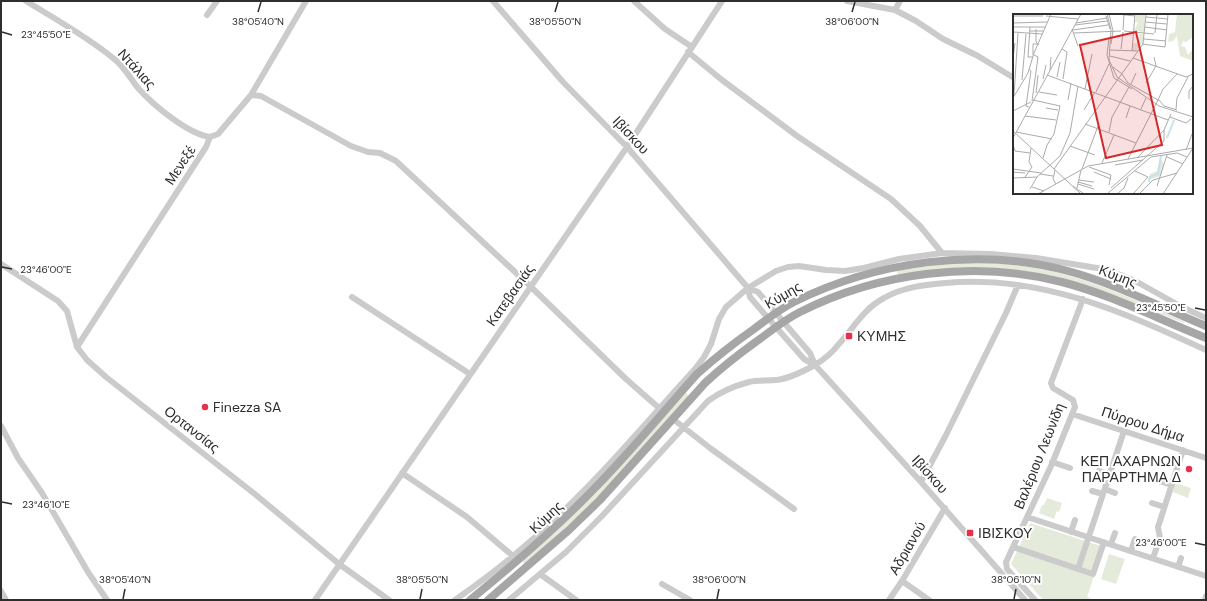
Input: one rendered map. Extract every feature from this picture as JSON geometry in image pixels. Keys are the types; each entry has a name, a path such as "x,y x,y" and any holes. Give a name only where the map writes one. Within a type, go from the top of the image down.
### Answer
{"main road":[{"name":"Κύμης","path":"470,600 562,521 592,492 697,374 724,351 768,318 811,294 832,286 874,272 920,263 981,259 1024,263 1068,271 1111,286 1206,326"},
{"name":"Κύμης","path":"488,600 564,535 595,505 705,383 717,372 780,324 799,312 837,296 879,283 922,274 981,271 1024,275 1064,282 1108,297 1206,338"}],"street":[{"name":"Ντάλιας","path":"26,1 83,36 114,58 122,66 138,88 152,103 166,114 203,136 210,137"},
{"path":"207,15 217,1"},
{"name":"Μενεξέ","path":"77,347 206,147 210,137 218,134 250,95 306,1"},
{"name":"Ιβίσκου","path":"493,1 563,82 626,147 748,288 758,292 776,313 780,324"},
{"path":"634,1 690,49 722,80 797,136 891,199 920,226 942,253"},
{"name":"Κατεβασιάς","path":"315,600 626,147 722,1"},
{"path":"847,1 895,10 916,21 942,39 978,56 1013,77"},
{"path":"895,10 900,1"},
{"path":"250,95 261,96 351,146 368,152 380,153 396,161 530,286 626,379 659,408"},
{"path":"454,600 514,556 578,498 695,370 711,344 719,319 726,307 748,288 776,271 788,267 799,266 845,271 864,268 899,258 942,253 991,254 1036,258 1103,269 1139,282 1180,306 1206,318"},
{"name":"Ορτανσίας","path":"1,264 58,301 67,311 77,347 87,360 256,495 339,564 388,600"},
{"path":"509,600 540,574 602,516 682,427 708,401 725,390 750,382 777,380 815,365 839,345 857,320 867,310 892,294 916,287 962,282 1018,285 1052,291 1083,299 1141,321 1206,350"},
{"path":"921,482 1006,313 1018,285"},
{"name":"Ιβίσκου","path":"748,288 750,297 768,318 780,324 810,353 815,365 945,508 1025,600"},
{"path":"352,296 470,374"},
{"name":"Βαλέριου Λεωνίδη","path":"1035,600 1006,567 1007,560 1052,462 1075,406 1073,400 1054,388 1051,380 1083,299"},
{"name":"Πύρρου Δήμα","path":"1072,414 1206,458"},
{"path":"673,420 794,509"},
{"path":"1099,430 1102,423"},
{"path":"1,426 18,458 42,493 88,572 107,600"},
{"path":"1078,569 1110,475 1118,459 1124,431"},
{"path":"1153,558 1160,538 1158,527 1166,509 1183,450"},
{"path":"1052,462 1070,468"},
{"path":"1099,471 1110,475"},
{"path":"402,473 467,517 514,556"},
{"path":"1159,481 1172,485"},
{"path":"1092,491 1116,493"},
{"path":"1152,503 1166,509"},
{"name":"Αδριανού","path":"890,600 945,508"},
{"path":"1027,517 1206,576"},
{"path":"1071,532 1075,520"},
{"path":"1111,544 1115,532"},
{"path":"1131,551 1135,539"},
{"path":"1012,547 1093,574 1104,542"},
{"path":"1178,567 1181,558"},
{"path":"540,574 576,600"},
{"path":"902,582 929,600"},
{"path":"662,584 690,600"},
{"path":"1,591 6,600"},
{"path":"1205,600 1206,596"}],"green space":[{"path":"963,263 1015,265 1041,269 1081,279 1111,290 1185,322 1184,323 1064,278 1043,274 981,268 940,269 898,275 897,271 920,267"},
{"path":"686,393 689,396 598,497 525,565 522,561 595,494"},
{"path":"1175,483 1191,488 1188,498 1173,492"},
{"path":"1047,498 1062,503 1059,512 1057,511 1054,519 1039,513"},
{"path":"1030,523 1104,547 1087,597 1094,600 1043,600 1011,564"},
{"path":"1109,554 1125,559 1116,584 1101,579"}],"place":[{"name":"ΚΥΜΗΣ","path":"849,336"},
{"name":"Finezza SA","path":"205,407"},
{"name":"ΚΕΠ ΑΧΑΡΝΩΝ ΠΑΡΑΡΤΗΜΑ Δ","path":"1189,469"},
{"name":"ΙΒΙΣΚΟΥ","path":"970,533"}]}
